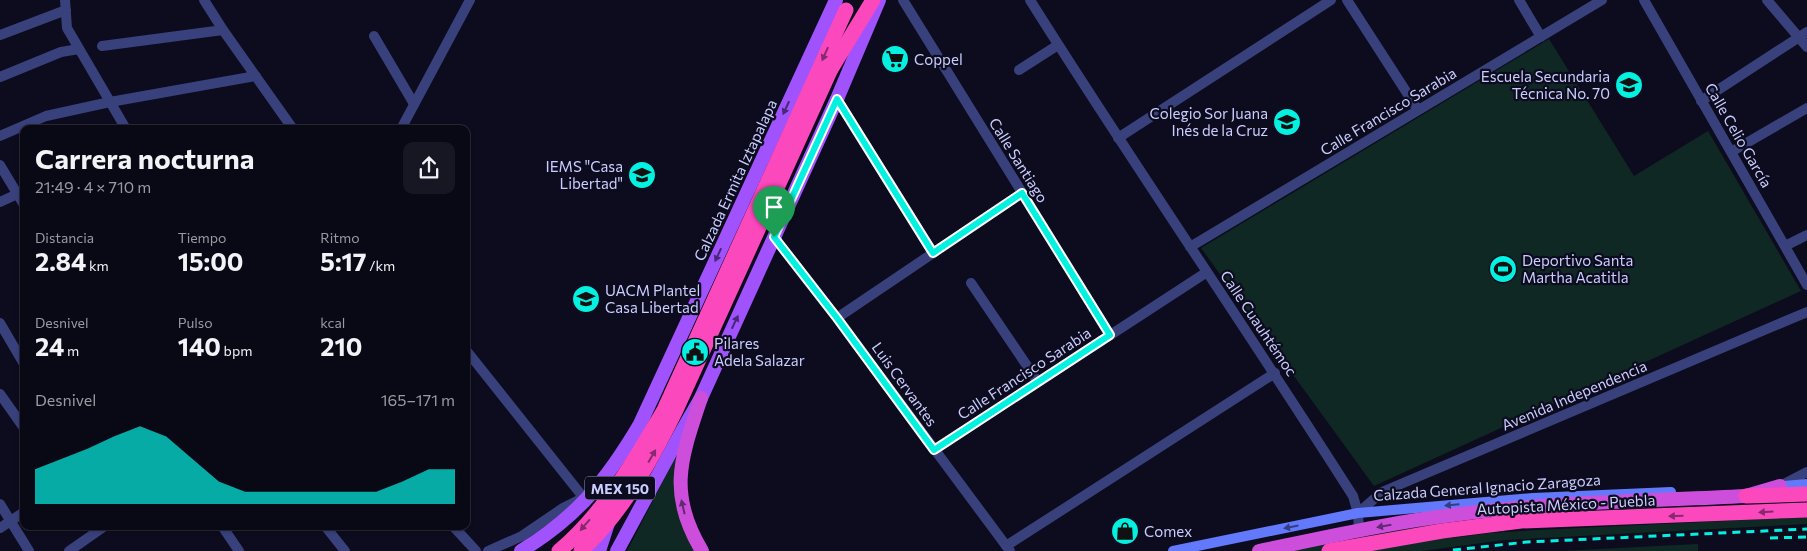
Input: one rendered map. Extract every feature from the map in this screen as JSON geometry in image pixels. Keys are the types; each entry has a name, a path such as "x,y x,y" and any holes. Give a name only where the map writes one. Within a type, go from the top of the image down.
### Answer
{"highway":[{"path":"582,551 600,534 621,505 658,446 831,69 873,0"},
{"path":"559,551 572,540 604,503 640,450 664,410 844,3"},
{"path":"701,398 681,465 680,488 682,506 687,522 702,551"},
{"name":"Calzada General Ignacio Zaragoza","path":"1259,551 1453,514 1521,507 1746,496 1780,486"},
{"path":"1746,496 1807,494"},
{"name":"Autopista México - Puebla","path":"1329,551 1442,531 1521,521 1807,510"}],"main road":[{"path":"618,551 682,431 694,413 837,99 879,0"},
{"name":"Calzada Ermita Iztapalapa","path":"521,551 564,522 618,461 640,424 844,3"},
{"path":"658,384 660,410 666,418 674,423 681,422 694,413"},
{"name":"MEX 150","path":"599,551 640,424"},
{"name":"Calzada General Ignacio Zaragoza","path":"1173,551 1358,513 1533,498 1731,490 1807,484"}],"street":[{"path":"204,0 290,125"},
{"path":"403,125 470,0"},
{"name":"Calle Santiago","path":"903,0 1110,335"},
{"name":"Calle Cuauhtémoc","path":"1030,0 1206,272 1275,373 1353,496 1358,513 1359,531"},
{"path":"1118,138 1331,0"},
{"path":"1348,0 1418,110"},
{"path":"1519,0 1541,36"},
{"name":"Calle Francisco Sarabia","path":"1190,247 1602,0"},
{"name":"Calle Celio García","path":"1644,0 1807,285"},
{"path":"1767,0 1803,34 1807,47"},
{"path":"0,34 65,5 67,28 124,125"},
{"path":"102,46 223,30"},
{"path":"1702,101 1803,34"},
{"path":"374,36 414,104"},
{"path":"1019,70 1058,45"},
{"path":"0,77 61,52 79,49"},
{"path":"25,125 46,116 110,102 256,76"},
{"path":"837,99 933,253"},
{"path":"1732,152 1807,108"},
{"path":"0,136 20,127"},
{"path":"0,165 20,192 0,202"},
{"path":"837,318 1022,193"},
{"path":"1785,246 1807,234"},
{"name":"Luis Cervantes","path":"774,237 837,318 1008,548"},
{"name":"Calle Francisco Sarabia","path":"934,450 1206,272"},
{"path":"972,283 1038,382"},
{"name":"Avenida Independencia","path":"1358,513 1382,492 1807,312"},
{"path":"0,323 20,357"},
{"path":"470,355 584,499"},
{"path":"1008,548 1030,530 1275,373"},
{"path":"0,394 20,422"},
{"path":"1780,486 1807,472"},
{"name":"Calzada Ermita Iztapalapa","path":"488,551 522,536 563,508 584,499"},
{"path":"0,504 30,551"},
{"path":"0,528 20,515"},
{"path":"69,551 92,530"},
{"path":"225,530 239,551"},
{"path":"328,530 345,551"},
{"path":"457,530 476,551"}],"green space":[{"name":"Deportivo Santa Martha Acatitla","path":"1549,39 1634,176 1708,131 1801,291 1374,486 1201,248"},
{"path":"677,454 675,483 696,551 627,551"},
{"path":"1807,517 1807,524 1505,540 1422,551 1287,551 1450,521 1452,538 1537,530"},
{"path":"1698,544 1698,551 1562,551"}],"railway":[{"path":"1453,550 1527,542 1807,529"},
{"path":"1770,538 1807,537"}],"place":[{"name":"Coppel","path":"895,59"},
{"name":"Escuela Secundaria Técnica No. 70","path":"1629,85"},
{"name":"Colegio Sor Juana Inés de la Cruz","path":"1287,122"},
{"name":"IEMS \"Casa Libertad\"","path":"642,175"},
{"name":"Deportivo Santa Martha Acatitla","path":"1503,269"},
{"name":"UACM Plantel Casa Libertad","path":"586,299"},
{"name":"Pilares Adela Salazar","path":"695,352"},
{"name":"Comex","path":"1125,531"}],"route":[{"path":"837,99 933,253 1022,193 1110,335 934,450 837,318 774,237 837,99"}]}
